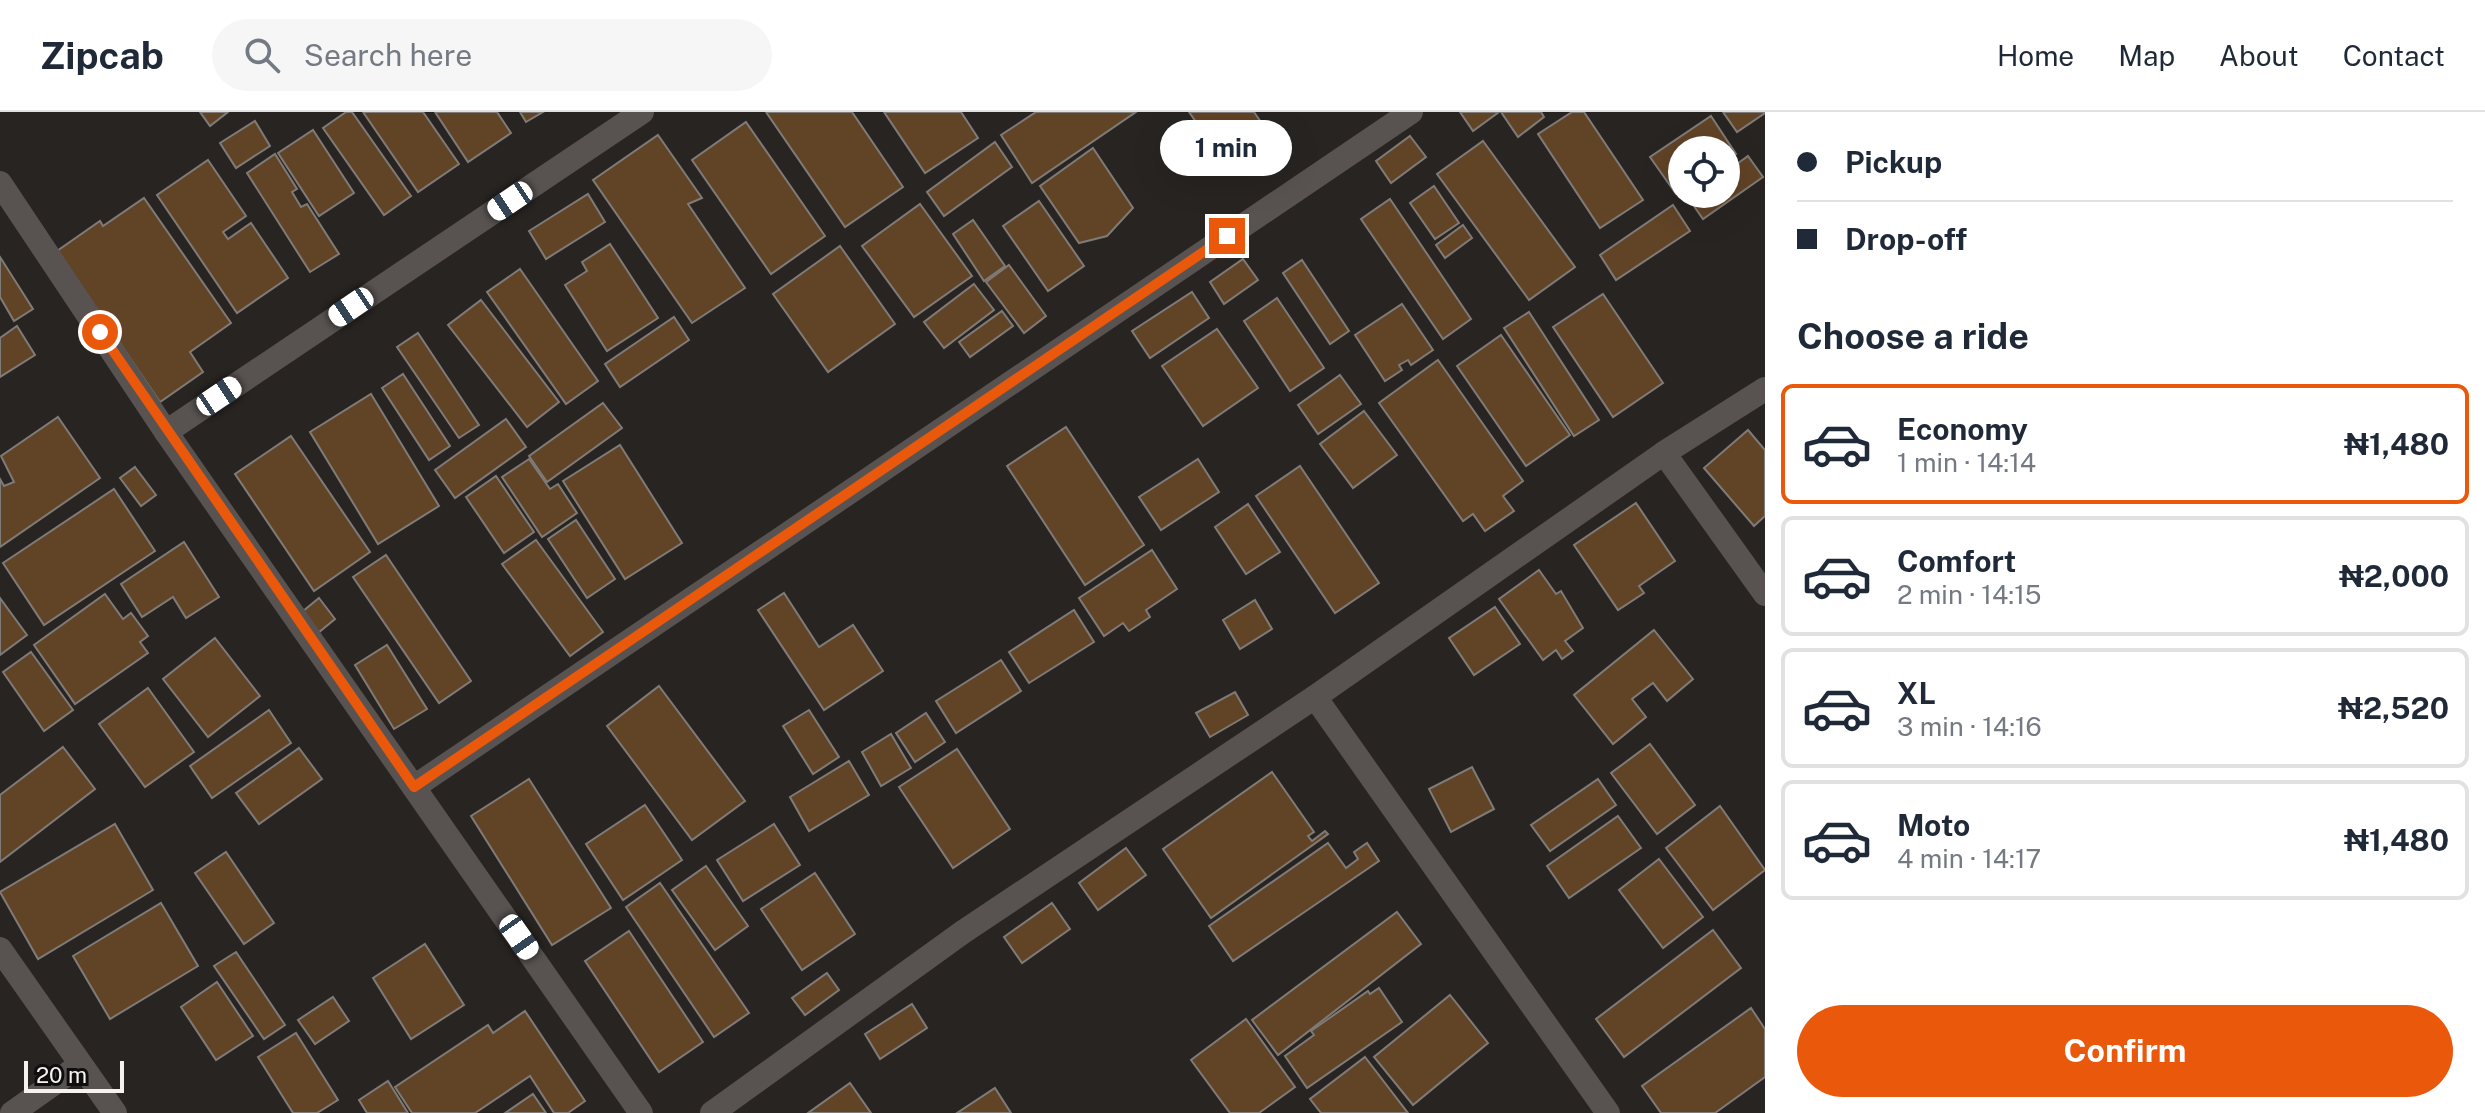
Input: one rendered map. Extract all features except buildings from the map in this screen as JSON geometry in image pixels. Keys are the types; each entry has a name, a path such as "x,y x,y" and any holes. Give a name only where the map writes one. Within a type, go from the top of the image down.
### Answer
{"street":[{"path":"166,432 642,112"},
{"path":"414,787 1411,112"},
{"path":"0,183 166,432 641,1113"},
{"path":"712,1113 963,932 1315,697 1664,453 1765,389"},
{"path":"1664,453 1765,594"},
{"path":"1315,697 1608,1113"},
{"path":"0,949 115,1113"},
{"path":"12,1113 80,1065"}],"route":[{"path":"100,332 166,432 414,787 1227,236"}]}
